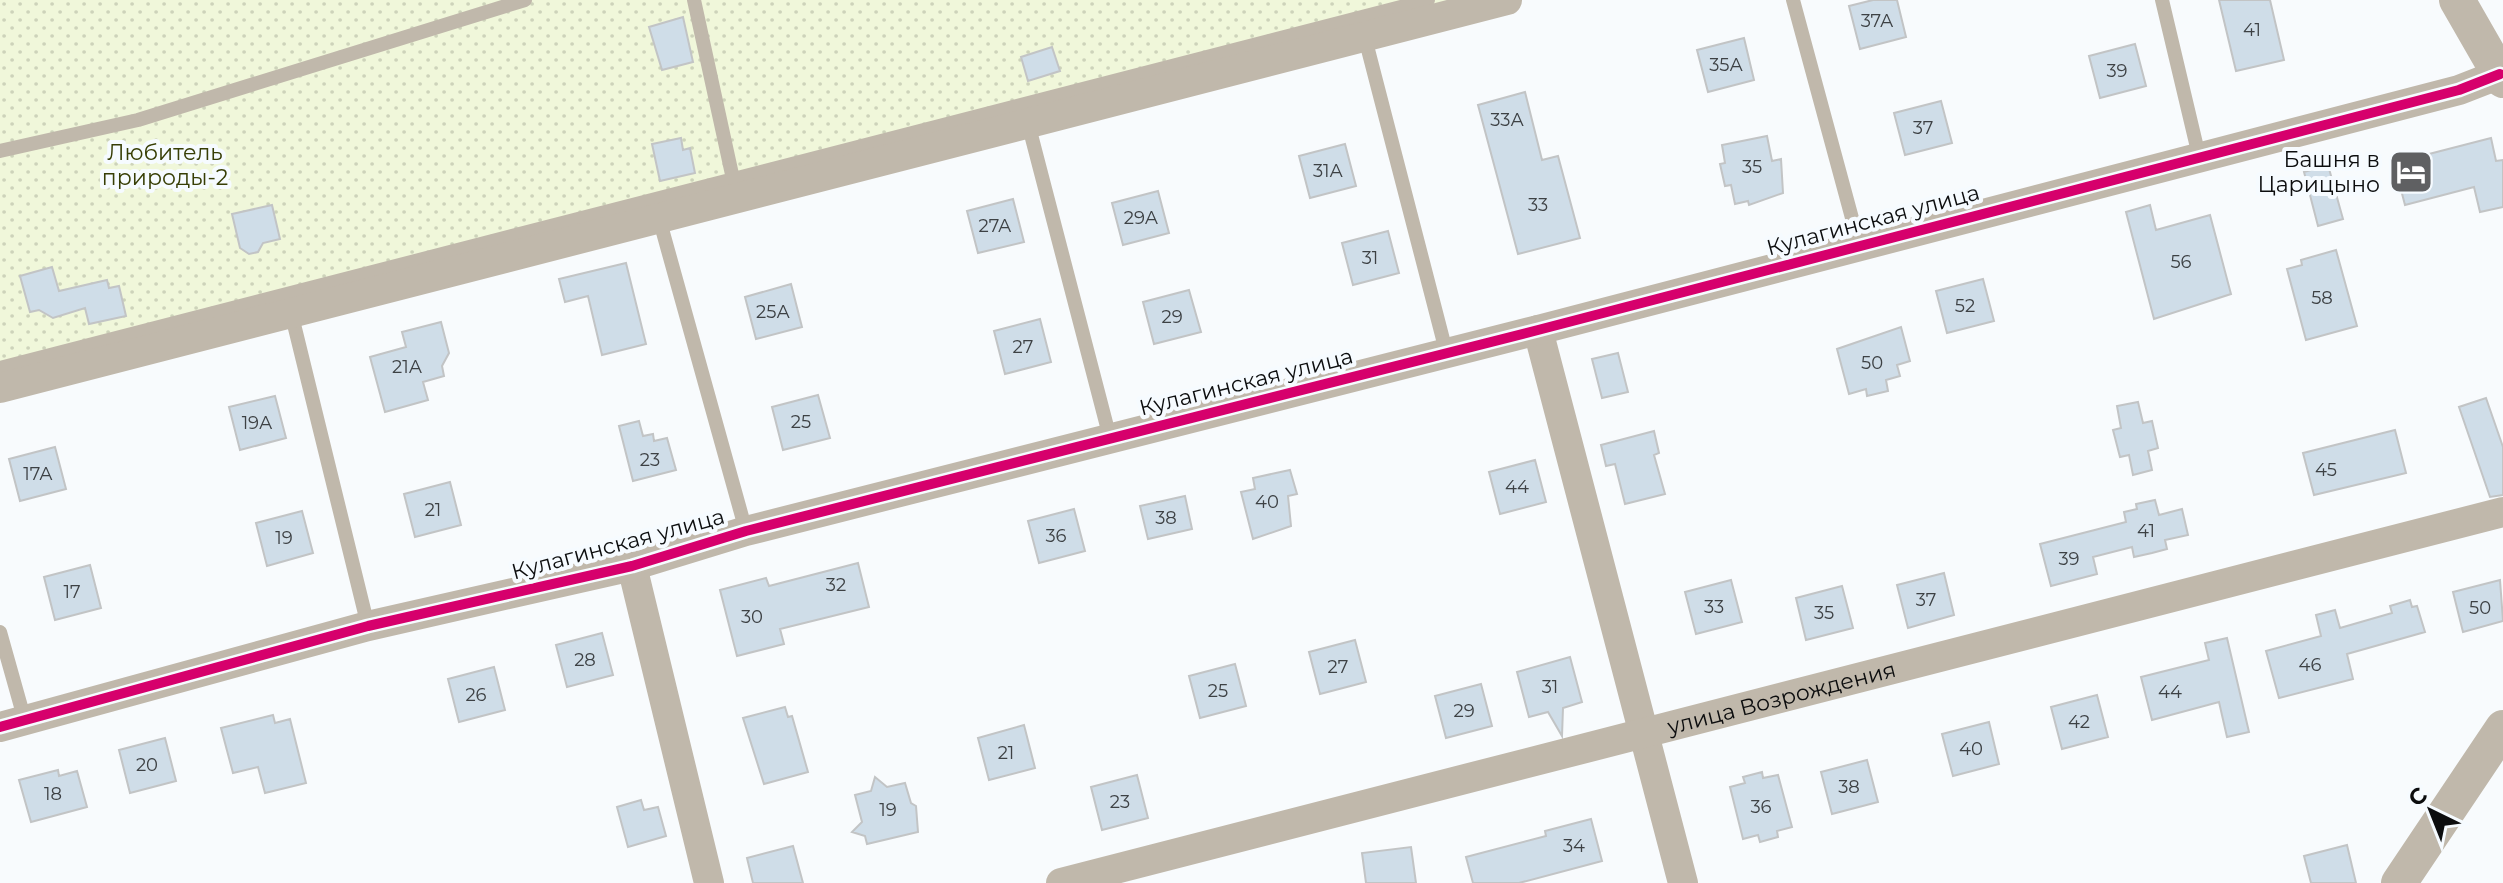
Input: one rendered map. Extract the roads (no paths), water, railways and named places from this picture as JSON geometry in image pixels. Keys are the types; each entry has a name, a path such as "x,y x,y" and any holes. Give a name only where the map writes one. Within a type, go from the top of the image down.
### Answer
{"street":[{"path":"0,388 1507,0"},
{"path":"2457,0 2502,77"},
{"name":"Кулагинская улица","path":"13,724 368,626 632,566 746,531 1538,330 2502,77"},
{"path":"1538,330 1683,883"},
{"name":"улица Возрождения","path":"1061,883 2503,512"},
{"path":"632,566 709,883"},
{"path":"2399,883 2503,728"}],"lane":[{"path":"0,151 138,120 525,0"},
{"path":"694,0 733,179"},
{"path":"0,368 1428,0"},
{"path":"1793,0 1859,244"},
{"path":"2162,0 2199,156"},
{"path":"1365,38 1446,351"},
{"path":"1028,123 1110,438"},
{"path":"659,218 746,531"},
{"path":"291,312 368,626"},
{"path":"0,632 13,724"}],"place":[{"name":"Башня в Царицыно","path":"2411,172"}],"park label":[{"name":"Любитель природы-2","path":"165,164"}]}
